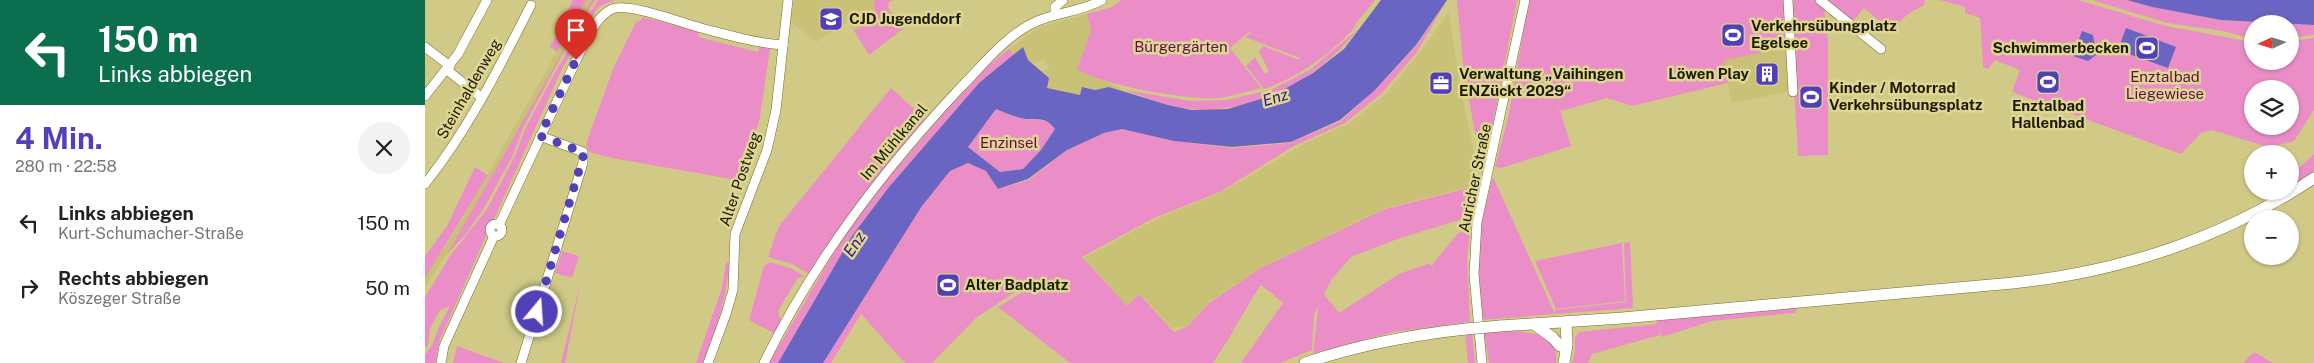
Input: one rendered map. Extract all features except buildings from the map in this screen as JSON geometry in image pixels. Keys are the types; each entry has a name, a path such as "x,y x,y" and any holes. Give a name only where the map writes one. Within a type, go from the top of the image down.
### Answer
{"main road":[{"path":"1305,363 1355,347 1397,338 1466,329 1563,323 2013,283 2079,274 2154,255 2211,234 2271,204 2314,178"},
{"path":"1563,323 1560,346 1564,363"},
{"path":"1563,323 1567,345 1564,363"},
{"path":"1534,324 1553,338 1560,346"}],"street":[{"path":"425,96 448,68 476,24 487,0"},
{"name":"Alter Postweg","path":"708,363 733,290 735,234 767,150 776,110 789,0"},
{"path":"1055,15 1055,7 1063,0"},
{"name":"Im Mühlkanal","path":"764,363 840,231 933,116 1003,45 1030,24 1055,15 1082,10 1102,0"},
{"name":"Auricher Straße","path":"1482,363 1474,274 1477,222 1525,0"},
{"path":"1788,0 1793,92"},
{"path":"1820,0 1881,49"},
{"name":"Steinhaldenweg","path":"425,184 458,138 531,5"},
{"path":"441,363 444,346 493,236 491,227 499,225 566,79 596,23 602,16 612,9 620,7 642,11 761,43 783,45"},
{"path":"425,47 481,96"},
{"path":"521,363 583,163 583,152 540,136"}],"shaded area":[{"path":"586,0 592,0 468,221 425,287 425,278 463,218"},
{"name":"CJD Jugenddorf","path":"794,0 874,0 875,17 854,31 847,22 816,42 790,21"},
{"path":"1449,12 1460,86 1477,168 1476,185 1385,208 1261,268 1209,302 1187,326 1172,328 1139,293 1127,306 1084,258 1154,220 1220,193 1309,141 1348,124 1385,95"},
{"path":"1087,14 1091,30 1078,69 1124,91 1109,87 1095,90 1082,87 1081,96 1047,88 1045,76 1041,71 1050,68 1044,61 1048,57 1034,64 1028,60 1023,48 1014,56 1009,49 1039,27"},
{"name":"Löwen Play","path":"1789,47 1792,91 1732,103 1723,60"}],"green space":[{"path":"573,0 586,0 557,52 550,47"},
{"path":"592,0 595,0 574,33 523,128 513,155 484,208 465,235 447,254"},
{"path":"598,0 615,0 602,5 596,10 562,69 494,219 487,227 487,234 440,339 435,363 425,363 425,355 432,345 450,306 440,310 430,329 428,345 425,348 425,297 450,256 487,209 515,156 525,129 557,69"},
{"path":"874,0 893,0 889,2 888,8 904,28 869,55 854,31 875,17"},
{"name":"Bürgergärten","path":"1121,0 1375,0 1353,27 1358,24 1327,54 1291,77 1264,89 1246,66 1255,57 1265,74 1269,72 1259,51 1263,46 1299,60 1300,58 1245,37 1250,33 1289,48 1249,32 1230,48 1261,88 1216,98 1203,98 1185,97 1124,86 1105,81 1077,69 1091,30 1087,14 1112,7"},
{"path":"1447,0 1417,52 1381,94 1345,123 1292,147 1220,192 1154,218 1082,257 1127,306 1139,294 1174,332 1188,326 1209,303 1261,268 1385,209 1481,185 1473,216 1400,238 1351,257 1332,279 1324,294 1339,313 1399,274 1430,263 1436,277 1432,265 1458,233 1471,228 1467,256 1470,322 1393,332 1313,354 1318,307 1314,314 1312,350 1280,363 1241,363 1283,303 1261,284 1234,329 1226,326 1234,330 1213,363 1070,363 998,307 1032,286 1030,282 976,318 932,363 905,363 861,314 831,363 823,363 922,206 950,171 968,163 986,171 998,189 1029,180 1067,150 1104,133 1122,129 1174,141 1232,148 1290,143 1341,121 1374,91 1416,46"},
{"path":"1457,0 1517,0 1487,153 1482,154 1475,133 1463,64"},
{"path":"1529,0 1785,0 1789,47 1724,60 1728,83 1632,106 1607,98 1561,111 1558,104 1571,146 1501,168 1495,167 1508,118"},
{"name":"Kinder / Motorrad Verkehrsübungsplatz","path":"1789,0 1817,0 1824,6 1828,40 1828,155 1798,156"},
{"path":"1826,0 1925,0 1923,6 1906,16 1892,31 1864,8 1853,21"},
{"name":"Enztalbad Liegewiese","path":"1940,0 2078,0 2166,26 2244,41 2244,70 2299,70 2299,40 2314,38 2314,110 2299,133 2299,80 2244,80 2244,135 2298,135 2294,141 2277,145 2261,145 2212,130 2201,133 2181,154 2012,91 2020,70 1995,60 1988,69 1983,67 1980,18 1965,13 1965,7"},
{"path":"2092,0 2127,0 2152,7 2221,20 2244,21 2244,37 2223,31 2167,23"},
{"path":"642,17 699,31 698,37 758,52 759,46 770,49 760,117 742,181 612,158 589,152 586,144 613,69 636,22 641,20"},
{"path":"2299,24 2314,25 2314,35 2299,37"},
{"path":"1358,29 1343,47 1305,77 1262,99 1239,106 1215,109 1182,108 1124,90 1191,101 1226,100 1271,90 1311,69"},
{"path":"1009,49 1014,56 979,83 889,187 852,236 778,363 769,363 843,237 871,198 944,113 988,66"},
{"path":"891,88 925,119 864,194 835,233 809,274 792,264 768,257 779,226"},
{"name":"Enzinsel","path":"996,109 1019,118 1046,121 1055,129 1041,150 1023,169 1000,172 968,147"},
{"path":"2314,154 2314,172 2299,181 2299,168"},
{"path":"475,167 488,175 425,278 425,256 447,226"},
{"path":"1492,179 1494,179 1555,314 1482,320 1478,274 1482,221"},
{"path":"1630,242 1633,308 1556,314 1554,310 1626,302 1624,243"},
{"path":"1622,243 1625,301 1556,309 1535,261"},
{"path":"562,251 579,256 572,278 555,273"},
{"path":"726,262 729,262 728,276 720,314 703,363 696,363 722,288"},
{"path":"770,262 790,268 804,276 797,279 778,311 781,322 775,334 749,320 764,266"},
{"path":"581,281 565,363 561,363"},
{"path":"1794,306 1797,309 1794,313 1712,321 1662,337 1660,331 1660,335 1592,354 1588,363 1572,363 1575,351 1575,337 1579,332 1657,324 1656,321"},
{"path":"1507,330 1534,334 1549,340 1556,353 1556,363 1489,363 1484,333"},
{"path":"1465,334 1472,334 1475,363 1468,363"},
{"path":"457,346 504,363 453,363"},
{"path":"2254,352 2273,363 2243,363"}],"water":[{"name":"Enz","path":"1381,0 1447,0 1416,45 1374,91 1340,120 1291,142 1232,147 1174,141 1122,129 1104,133 1067,150 1028,179 998,189 986,171 968,163 950,171 922,206 823,363 778,363 852,236 889,187 979,83 1023,47 1028,60 1049,78 1047,88 1080,95 1082,87 1095,90 1109,87 1191,110 1228,109 1274,95 1313,73 1344,49","holes":["996,109 1023,118 1046,121 1055,129 1041,150 1023,169 1000,172 968,147"]},
{"path":"2127,0 2314,0 2314,25 2299,24 2299,15 2244,15 2244,21 2221,20 2152,7"},
{"name":"Schwimmerbecken","path":"2126,28 2176,47 2168,68 2118,50"},
{"path":"2082,31 2093,35 2096,55 2088,61 2073,56"}],"place":[{"name":"CJD Jugenddorf","path":"831,19"},
{"name":"Verkehrsübungplatz Egelsee","path":"1733,35"},
{"name":"Schwimmerbecken","path":"2147,48"},
{"name":"Löwen Play","path":"1767,74"},
{"name":"Enztalbad Hallenbad","path":"2048,82"},
{"name":"Verwaltung „Vaihingen ENZückt 2029“","path":"1441,83"},
{"name":"Kinder / Motorrad Verkehrsübungsplatz","path":"1811,97"},
{"name":"Alter Badplatz","path":"948,285"}],"route":[{"path":"537,312 583,163 583,152 540,136 576,60"}]}
